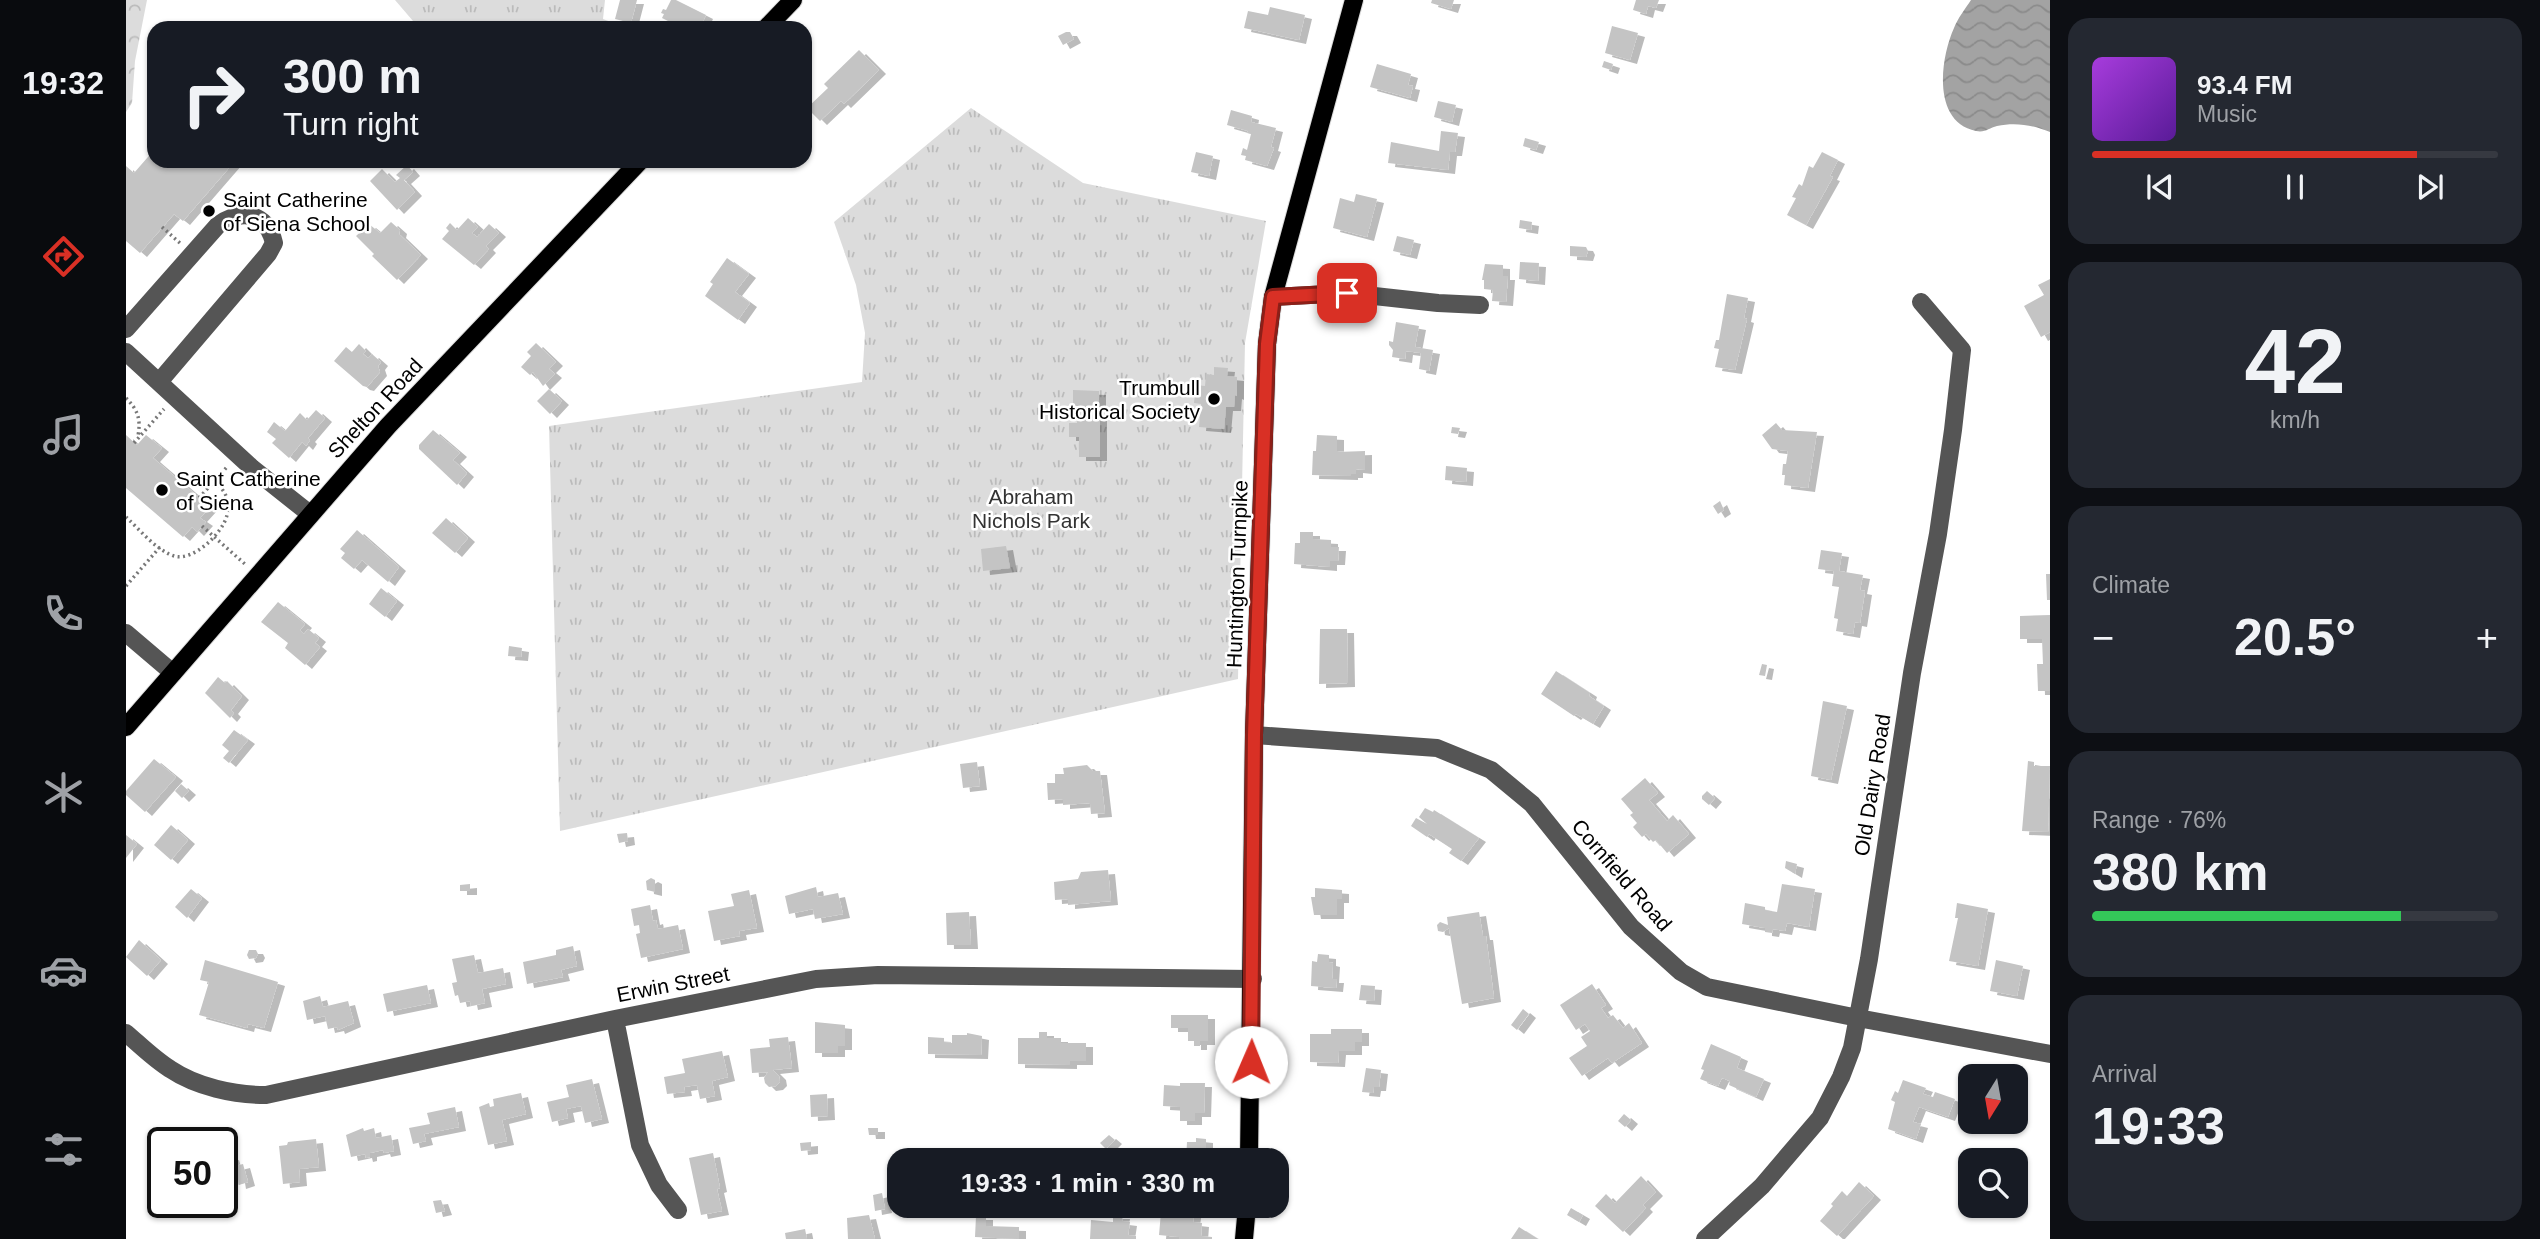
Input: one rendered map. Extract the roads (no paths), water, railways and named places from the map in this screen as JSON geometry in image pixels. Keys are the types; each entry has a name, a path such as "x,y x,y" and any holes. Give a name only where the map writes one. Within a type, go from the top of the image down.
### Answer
{"main road":[{"path":"773,21 793,0"},
{"name":"Huntington Turnpike","path":"1249,1148 1254,735 1267,344 1273,297 1354,0"},
{"name":"Shelton Road","path":"126,727 406,407 633,168"},
{"path":"1244,1239 1246,1218"}],"street":[{"path":"126,329 218,225 229,217 242,214 261,220 267,225 274,243 268,254 159,382"},
{"path":"1273,297 1347,293 1480,305"},
{"name":"Old Dairy Road","path":"1704,1239 1762,1186 1820,1118 1852,1048 1871,946 1912,673 1938,534 1962,350 1921,302"},
{"path":"128,354 238,456 310,514"},
{"path":"126,633 173,673"},
{"name":"Cornfield Road","path":"1254,735 1437,748 1491,770 1532,804 1632,927 1681,972 1707,987 2050,1054"},
{"name":"Erwin Street","path":"126,1033 170,1069 196,1082 229,1092 266,1095 615,1018 828,978 878,975 1252,979"},
{"path":"615,1018 640,1145 659,1185 678,1210"}],"water":[{"path":"1971,0 2050,0 2050,132 2017,124 1976,131 1962,125 1952,115 1943,88 1945,56 1956,24"}],"place":[{"name":"Saint Catherine of Siena School","path":"209,211"},
{"name":"Trumbull Historical Society","path":"1214,399"},
{"name":"Saint Catherine of Siena","path":"162,490"}],"park label":[{"name":"Abraham Nichols Park","path":"1031,508"}]}
